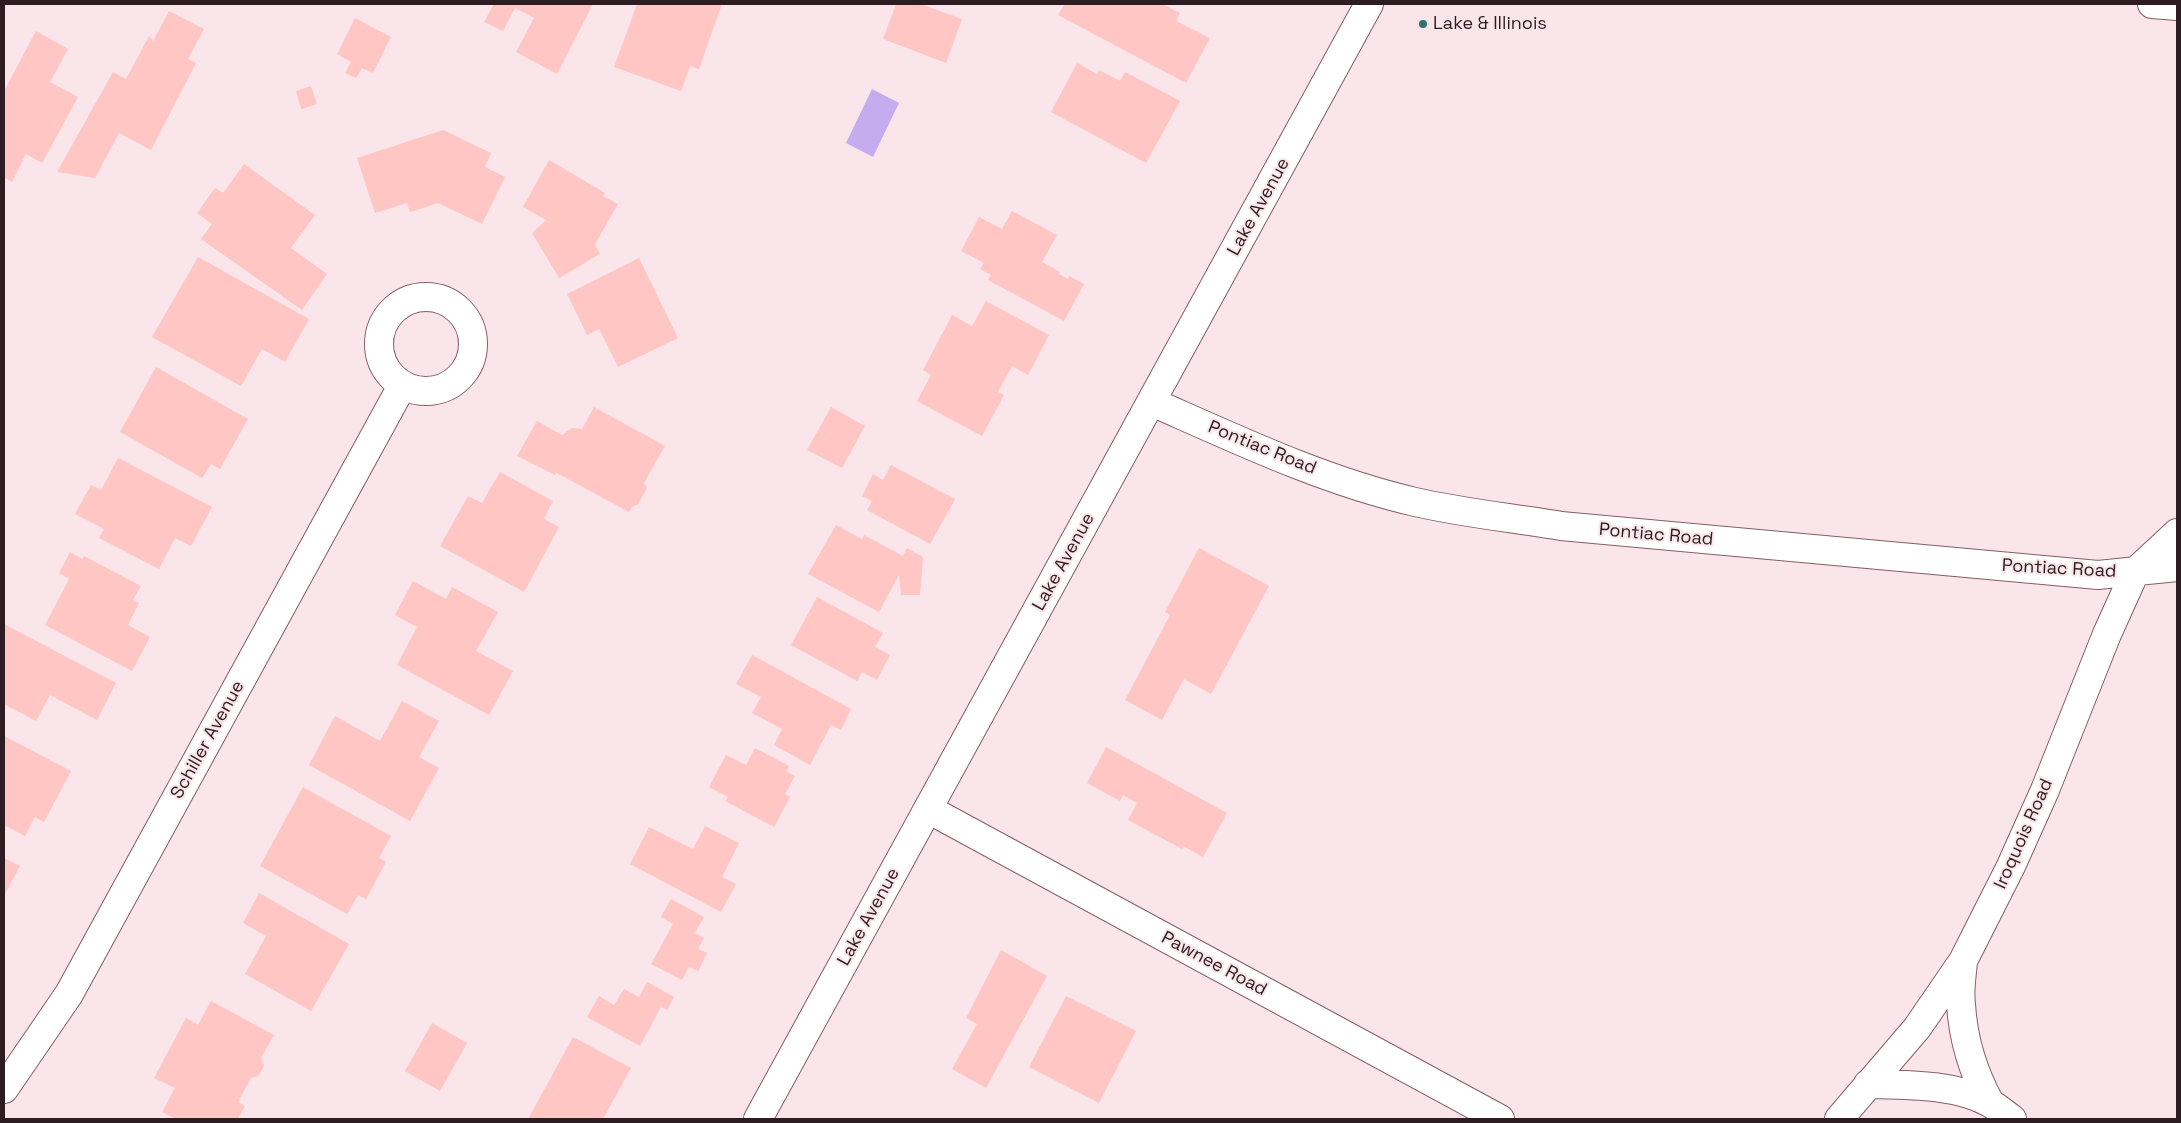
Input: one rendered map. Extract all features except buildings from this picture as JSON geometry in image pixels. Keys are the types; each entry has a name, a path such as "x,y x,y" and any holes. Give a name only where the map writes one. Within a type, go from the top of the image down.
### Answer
{"street":[{"name":"Lake Avenue","path":"758,1119 1369,4"},
{"path":"2152,4 2177,6"},
{"name":"Schiller Avenue","path":"4,1089 69,994 402,386"},
{"name":"Pontiac Road","path":"1152,402 1280,458 1349,482 1415,502 1492,515 1571,527 2098,576 2177,566"},
{"name":"Iroquois Road","path":"1839,1119 1917,1028 1963,961 2011,866 2045,790 2107,634 2135,572 2177,534"},
{"name":"Pawnee Road","path":"928,809 1500,1119"},
{"path":"1963,961 1960,1002 1968,1047 1977,1079 1990,1103"},
{"path":"1868,1084 1918,1086 1956,1091 1990,1103 2012,1119"}],"shaded area":[{"path":"872,89 899,103 873,157 846,143"}],"place":[{"name":"Lake & Illinois","path":"1423,24"}]}
